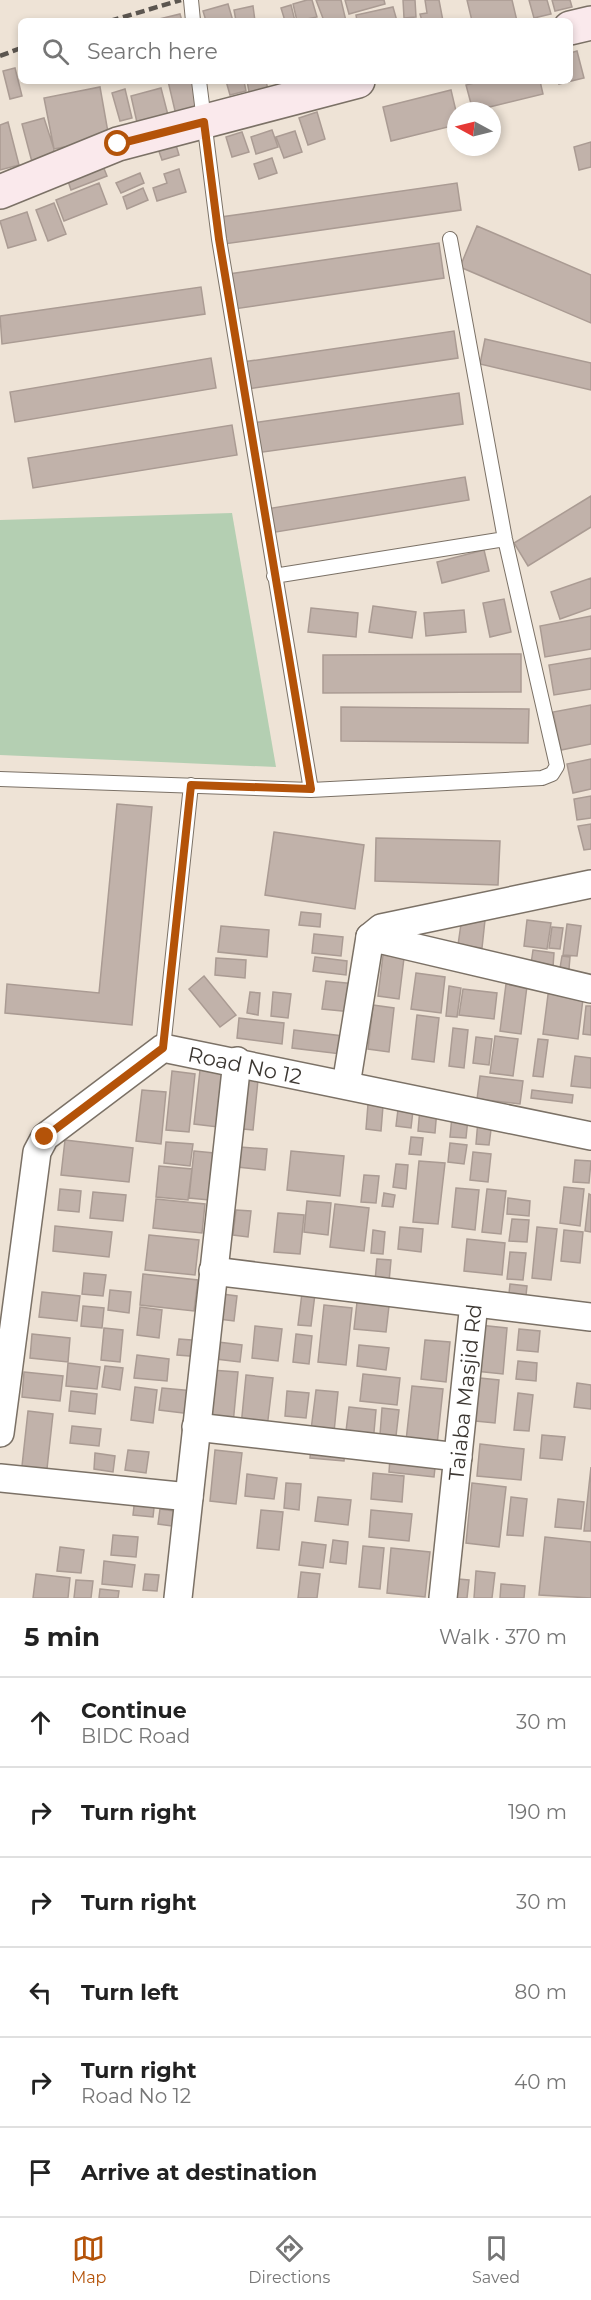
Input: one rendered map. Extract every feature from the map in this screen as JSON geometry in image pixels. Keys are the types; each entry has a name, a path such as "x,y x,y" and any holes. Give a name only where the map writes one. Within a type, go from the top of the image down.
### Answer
{"main road":[{"path":"573,27 591,23"},
{"path":"0,192 118,144 347,84"}],"street":[{"path":"346,1085 370,937 381,928 591,884"},
{"path":"370,937 591,989"},
{"name":"Road No 12","path":"0,1432 15,1287 37,1152 45,1137 163,1048 237,1061 591,1136"},
{"path":"178,1598 237,1061"},
{"path":"213,1271 474,1303"},
{"name":"Taiaba Masjid Rd","path":"443,1598 474,1303 591,1317"},
{"path":"196,1427 458,1457"},
{"path":"0,1478 189,1497"}],"lane":[{"path":"191,0 193,18"},
{"path":"200,84 221,251 311,789"},
{"path":"0,778 311,789 542,778 552,774 557,766 505,539 450,239"},
{"path":"274,576 505,539"},
{"path":"163,1048 191,785"}],"green space":[{"path":"232,513 276,767 0,755 0,520"}],"building":[{"path":"312,0 317,17 296,18 293,4"},
{"path":"316,0 341,0 345,18 323,18"},
{"path":"345,0 384,0 385,4 349,14"},
{"path":"403,0 415,0 416,17 404,18"},
{"path":"425,0 439,0 442,18 421,18 420,14 427,13"},
{"path":"467,0 512,0 516,18 471,18"},
{"path":"529,0 547,0 551,14 534,18"},
{"path":"552,0 570,0 572,7 555,11"},
{"path":"228,4 232,18 205,18 203,11"},
{"path":"291,5 294,18 284,18 281,8"},
{"path":"253,6 255,18 235,18 234,10"},
{"path":"393,7 396,18 356,18 356,15"},
{"path":"180,14 181,18 163,18"},
{"path":"577,51 584,78 573,81 573,52"},
{"path":"15,68 22,96 10,99 3,71"},
{"path":"169,84 196,84 202,108 176,115"},
{"path":"227,84 245,84 246,91 230,95"},
{"path":"248,84 267,84 269,94 250,97"},
{"path":"470,84 541,84 543,94 501,104 501,102 471,102 466,85"},
{"path":"100,87 109,138 54,149 44,98"},
{"path":"161,88 169,119 138,127 131,96"},
{"path":"125,89 132,118 120,121 112,93"},
{"path":"451,90 454,102 447,102 447,127 391,141 383,107"},
{"path":"317,112 325,139 308,145 299,118"},
{"path":"44,118 54,149 53,156 32,162 22,124"},
{"path":"8,122 19,165 0,170 0,125"},
{"path":"272,130 278,147 256,154 251,137"},
{"path":"295,131 302,152 284,158 276,137"},
{"path":"242,132 249,152 232,157 226,137"},
{"path":"173,135 179,155 162,160 155,140"},
{"path":"591,142 591,167 579,170 574,147"},
{"path":"272,158 277,173 259,179 254,164"},
{"path":"101,161 107,176 71,190 66,175"},
{"path":"179,169 186,192 157,201 153,188 167,183 164,174"},
{"path":"140,173 144,183 121,193 116,183"},
{"path":"99,183 107,204 64,221 56,200"},
{"path":"457,183 461,210 224,244 221,217"},
{"path":"143,188 148,200 127,209 123,197"},
{"path":"54,203 66,234 48,241 36,210"},
{"path":"27,212 36,240 8,248 0,221"},
{"path":"477,226 591,275 591,323 460,267"},
{"path":"439,243 444,278 234,309 229,274"},
{"path":"201,287 205,314 2,344 0,316"},
{"path":"454,331 458,358 247,389 243,362"},
{"path":"485,339 591,363 591,390 480,364"},
{"path":"211,358 216,388 15,422 10,392"},
{"path":"459,393 463,424 256,453 252,423"},
{"path":"232,425 237,455 33,488 28,458"},
{"path":"465,477 469,500 270,533 266,509"},
{"path":"591,496 591,527 528,566 514,543"},
{"path":"484,550 489,571 442,583 437,562"},
{"path":"591,578 591,608 560,619 551,592"},
{"path":"504,599 511,632 490,637 483,603"},
{"path":"373,606 416,612 412,638 369,632"},
{"path":"311,608 358,613 356,637 308,632"},
{"path":"464,610 466,632 426,636 424,613"},
{"path":"591,616 591,649 545,657 540,626"},
{"path":"521,654 521,692 323,693 323,655"},
{"path":"591,658 591,689 554,695 549,665"},
{"path":"591,705 591,744 561,750 553,712"},
{"path":"341,707 529,709 528,743 341,741"},
{"path":"591,759 591,789 573,793 567,764"},
{"path":"591,796 591,818 577,820 574,799"},
{"path":"117,804 152,807 132,1025 5,1013 7,984 99,993"},
{"path":"591,824 591,849 584,850 578,826"},
{"path":"274,832 364,845 355,909 265,895"},
{"path":"376,838 500,841 498,885 375,881"},
{"path":"301,912 321,914 320,927 299,925"},
{"path":"462,917 485,920 482,948 458,945"},
{"path":"527,920 551,923 547,949 524,946"},
{"path":"567,924 581,926 577,956 563,955"},
{"path":"221,926 269,930 267,957 218,952"},
{"path":"552,927 563,928 560,949 549,948"},
{"path":"314,934 343,937 341,956 312,953"},
{"path":"533,950 554,953 553,967 531,964"},
{"path":"383,955 404,958 399,999 378,996"},
{"path":"562,956 570,957 569,969 560,968"},
{"path":"315,957 347,961 346,975 313,971"},
{"path":"216,958 246,960 245,978 215,975"},
{"path":"416,973 445,977 441,1013 411,1009"},
{"path":"204,976 236,1015 220,1027 189,989"},
{"path":"326,981 356,984 352,1012 322,1009"},
{"path":"506,984 527,986 521,1034 500,1031"},
{"path":"449,986 461,988 457,1017 446,1016"},
{"path":"549,987 584,991 578,1039 543,1034"},
{"path":"463,989 497,993 494,1019 459,1015"},
{"path":"250,992 260,993 258,1015 247,1013"},
{"path":"273,992 291,994 288,1018 271,1016"},
{"path":"373,1005 394,1008 389,1052 368,1049"},
{"path":"586,1006 591,1006 591,1035 583,1034"},
{"path":"417,1015 439,1018 434,1062 412,1059"},
{"path":"239,1018 284,1023 282,1044 237,1038"},
{"path":"453,1028 468,1030 464,1068 449,1066"},
{"path":"294,1030 343,1036 341,1054 292,1048"},
{"path":"495,1036 518,1039 513,1076 490,1073"},
{"path":"476,1037 492,1039 489,1065 473,1063"},
{"path":"538,1039 548,1040 543,1077 533,1076"},
{"path":"575,1056 591,1058 591,1088 571,1086"},
{"path":"200,1070 223,1073 218,1127 194,1124"},
{"path":"172,1071 195,1074 189,1132 166,1130"},
{"path":"480,1076 523,1081 520,1104 477,1099"},
{"path":"237,1078 258,1080 253,1130 232,1128"},
{"path":"142,1090 166,1092 161,1144 136,1141"},
{"path":"532,1090 573,1095 572,1103 531,1098"},
{"path":"399,1101 414,1102 411,1128 396,1126"},
{"path":"368,1104 383,1106 381,1131 366,1129"},
{"path":"420,1108 437,1109 435,1133 418,1131"},
{"path":"452,1116 468,1118 466,1138 450,1137"},
{"path":"478,1120 492,1122 489,1145 476,1144"},
{"path":"411,1137 423,1138 421,1155 409,1154"},
{"path":"65,1140 133,1148 129,1182 61,1175"},
{"path":"166,1142 193,1144 190,1166 164,1163"},
{"path":"450,1143 467,1145 464,1164 448,1162"},
{"path":"240,1147 267,1149 265,1170 237,1167"},
{"path":"194,1151 214,1153 209,1200 189,1198"},
{"path":"291,1151 344,1156 340,1196 287,1190"},
{"path":"473,1152 491,1154 488,1182 470,1180"},
{"path":"575,1160 591,1161 589,1183 573,1182"},
{"path":"419,1161 445,1163 438,1224 413,1222"},
{"path":"396,1164 408,1165 406,1189 393,1187"},
{"path":"159,1166 192,1169 188,1200 156,1197"},
{"path":"364,1175 379,1176 376,1203 361,1202"},
{"path":"564,1187 584,1189 580,1226 560,1223"},
{"path":"456,1188 479,1190 475,1230 452,1227"},
{"path":"60,1189 81,1191 79,1212 58,1210"},
{"path":"487,1189 506,1191 501,1234 482,1232"},
{"path":"93,1192 126,1195 123,1221 90,1218"},
{"path":"384,1193 395,1195 393,1207 382,1206"},
{"path":"589,1194 591,1195 591,1232 585,1231"},
{"path":"508,1198 530,1201 529,1216 507,1214"},
{"path":"156,1199 205,1204 202,1233 153,1228"},
{"path":"307,1201 331,1203 328,1235 304,1232"},
{"path":"335,1204 369,1208 364,1251 330,1247"},
{"path":"236,1210 251,1211 248,1237 233,1235"},
{"path":"278,1213 304,1215 300,1254 274,1252"},
{"path":"512,1219 529,1220 527,1242 509,1241"},
{"path":"55,1226 112,1232 109,1257 53,1251"},
{"path":"400,1227 423,1229 421,1252 398,1249"},
{"path":"537,1227 557,1229 551,1280 532,1278"},
{"path":"373,1230 385,1232 383,1254 371,1253"},
{"path":"564,1230 583,1232 580,1263 561,1261"},
{"path":"149,1235 199,1240 195,1275 145,1270"},
{"path":"467,1239 505,1243 502,1275 464,1271"},
{"path":"510,1252 526,1253 523,1280 507,1279"},
{"path":"377,1259 391,1260 389,1282 375,1281"},
{"path":"84,1273 106,1275 103,1296 82,1294"},
{"path":"143,1274 198,1280 194,1311 140,1305"},
{"path":"510,1284 527,1286 525,1305 508,1303"},
{"path":"110,1290 131,1292 129,1313 108,1310"},
{"path":"42,1292 80,1296 77,1321 39,1317"},
{"path":"302,1293 315,1294 311,1326 298,1325"},
{"path":"222,1294 237,1296 234,1321 219,1319"},
{"path":"357,1302 389,1306 386,1332 354,1329"},
{"path":"324,1305 352,1308 346,1365 318,1362"},
{"path":"83,1306 104,1308 102,1328 81,1326"},
{"path":"140,1307 162,1310 159,1338 137,1335"},
{"path":"479,1325 507,1328 503,1374 475,1371"},
{"path":"255,1326 282,1329 278,1361 252,1358"},
{"path":"104,1328 123,1330 120,1362 101,1360"},
{"path":"519,1329 540,1331 538,1352 517,1350"},
{"path":"32,1334 70,1338 68,1362 30,1358"},
{"path":"296,1334 312,1336 309,1364 293,1362"},
{"path":"179,1339 204,1341 202,1357 177,1355"},
{"path":"425,1340 450,1342 446,1382 421,1379"},
{"path":"218,1342 242,1345 240,1362 216,1359"},
{"path":"359,1345 389,1348 386,1370 357,1366"},
{"path":"137,1355 169,1359 167,1381 134,1378"},
{"path":"518,1361 537,1363 536,1381 516,1379"},
{"path":"68,1363 100,1367 97,1389 66,1386"},
{"path":"105,1366 123,1368 120,1390 102,1387"},
{"path":"211,1370 238,1372 233,1424 206,1421"},
{"path":"24,1372 63,1376 60,1401 22,1397"},
{"path":"363,1374 400,1378 397,1405 360,1401"},
{"path":"246,1375 273,1378 267,1428 241,1426"},
{"path":"470,1377 499,1380 495,1423 465,1420"},
{"path":"577,1383 591,1385 591,1409 574,1407"},
{"path":"412,1386 443,1389 437,1445 406,1441"},
{"path":"135,1387 157,1390 153,1423 131,1420"},
{"path":"162,1388 194,1391 191,1414 159,1410"},
{"path":"316,1390 338,1392 334,1432 311,1430"},
{"path":"71,1391 97,1394 95,1414 69,1411"},
{"path":"287,1391 309,1393 306,1418 285,1416"},
{"path":"518,1393 533,1395 529,1431 514,1430"},
{"path":"349,1407 376,1410 373,1443 345,1439"},
{"path":"382,1408 399,1410 396,1436 380,1435"},
{"path":"28,1411 53,1414 46,1478 21,1475"},
{"path":"72,1426 101,1429 99,1446 70,1443"},
{"path":"542,1435 565,1437 562,1460 540,1458"},
{"path":"312,1436 346,1439 344,1461 310,1458"},
{"path":"480,1444 524,1449 521,1480 477,1476"},
{"path":"391,1445 437,1450 434,1477 389,1472"},
{"path":"128,1450 149,1452 146,1473 125,1470"},
{"path":"215,1450 242,1453 236,1504 210,1501"},
{"path":"95,1453 115,1456 113,1472 94,1469"},
{"path":"591,1467 591,1531 584,1531"},
{"path":"373,1473 404,1476 402,1502 371,1499"},
{"path":"247,1474 277,1478 274,1499 245,1496"},
{"path":"286,1483 301,1484 299,1510 284,1508"},
{"path":"472,1483 506,1487 499,1547 466,1543"},
{"path":"135,1497 155,1499 153,1517 133,1515"},
{"path":"318,1497 351,1500 348,1525 315,1521"},
{"path":"511,1497 527,1499 523,1536 507,1535"},
{"path":"558,1499 584,1502 581,1529 555,1527"},
{"path":"160,1509 181,1512 179,1527 158,1524"},
{"path":"261,1510 283,1512 279,1550 257,1548"},
{"path":"371,1510 412,1514 409,1541 369,1537"},
{"path":"113,1535 138,1537 136,1557 111,1555"},
{"path":"545,1537 591,1542 591,1598 539,1595"},
{"path":"333,1540 348,1542 346,1564 330,1562"},
{"path":"302,1542 326,1545 323,1568 299,1565"},
{"path":"363,1546 384,1548 380,1589 359,1587"},
{"path":"60,1547 84,1550 81,1573 57,1571"},
{"path":"391,1548 430,1552 425,1597 387,1593"},
{"path":"104,1561 135,1565 132,1587 102,1584"},
{"path":"476,1571 495,1573 492,1598 474,1598"},
{"path":"301,1572 320,1574 317,1598 298,1598"},
{"path":"36,1574 70,1578 68,1598 33,1598"},
{"path":"145,1574 159,1575 157,1591 143,1590"},
{"path":"458,1579 469,1580 467,1598 456,1598"},
{"path":"76,1580 93,1581 91,1598 74,1598"},
{"path":"501,1584 525,1586 524,1598 500,1598"},
{"path":"100,1589 119,1591 118,1598 99,1598"}],"railway":[{"path":"120,18 181,0"},
{"path":"0,56 18,49"}],"route":[{"path":"45,1137 163,1048 191,785 311,789 219,239 204,122 118,144"}]}
